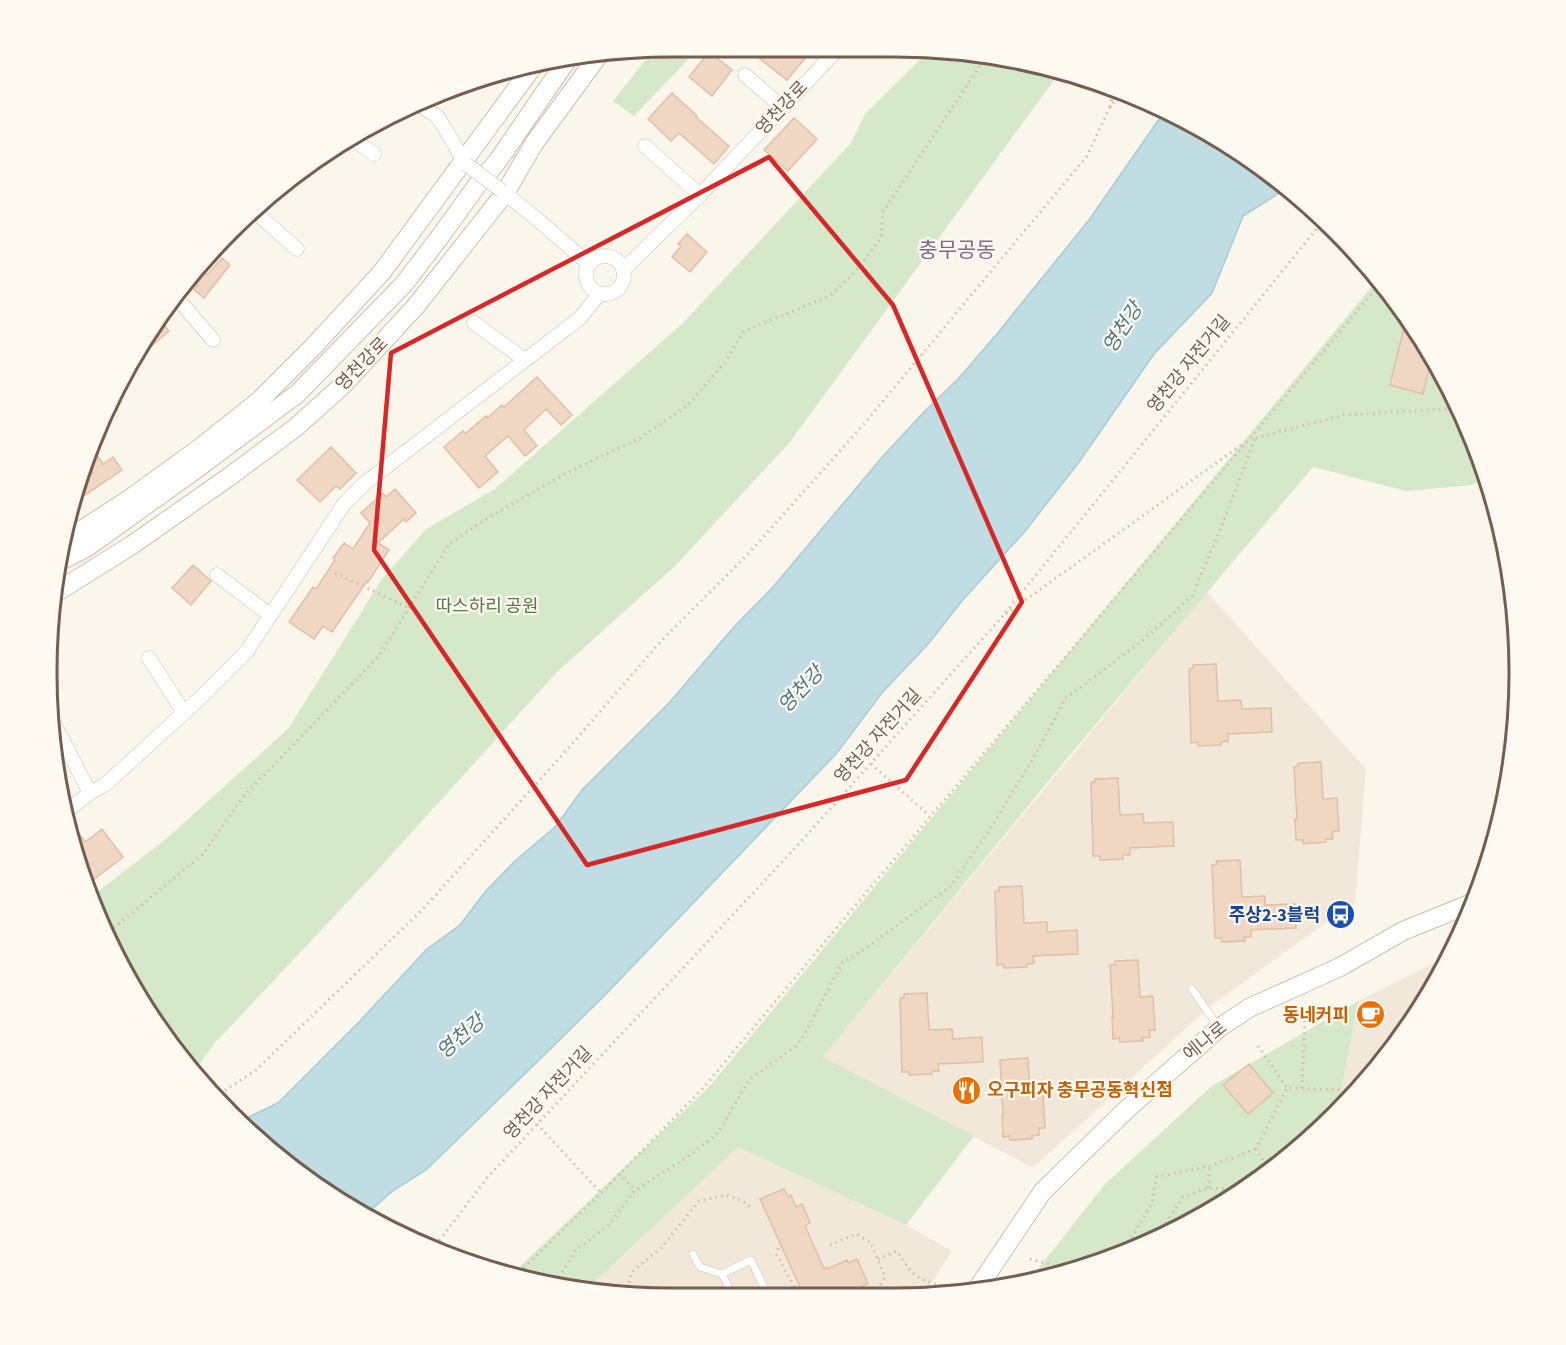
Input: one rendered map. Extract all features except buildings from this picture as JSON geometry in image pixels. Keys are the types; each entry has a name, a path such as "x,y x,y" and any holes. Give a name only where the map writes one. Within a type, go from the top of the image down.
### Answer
{"street":[{"name":"영천강로","path":"72,807 106,784 184,713 247,651 344,504 365,483 580,318 600,293 606,294 617,290 624,281 624,269 700,195 830,57"},
{"name":"영천강로","path":"63,588 132,545 226,479 295,428 335,392 416,306 503,192 534,142 593,62"},
{"name":"영천강로","path":"68,557 86,548 297,394 404,284 497,162 562,67"},
{"path":"73,536 128,500 201,447 260,400 311,349 382,272 527,75"},
{"path":"745,75 783,108"},
{"path":"426,109 438,117 465,162 589,264"},
{"path":"358,143 374,154"},
{"path":"645,146 700,195"},
{"path":"260,216 297,249"},
{"path":"600,293 590,287 587,282 589,264 599,257 611,256 624,269"},
{"path":"181,303 213,340"},
{"path":"474,322 525,360"},
{"path":"217,575 270,615"},
{"path":"149,658 184,713"},
{"path":"60,736 90,793"},
{"name":"에나로","path":"982,1282 1043,1191 1126,1110 1219,1028 1249,1008 1340,967 1403,931 1462,907"}],"lane":[{"path":"1192,989 1219,1028"},
{"path":"693,1254 700,1267 722,1274 751,1260 764,1288"},
{"path":"722,1274 729,1288"}],"path":[{"path":"113,928 203,854 243,797 378,657 450,543 493,515 565,474 640,438 687,406 725,362 744,330 830,296 847,280 880,238 883,212 981,63"},
{"path":"223,1091 256,1070 423,909 572,744 661,641 749,553 864,424 1087,156 1110,107 1112,98"},
{"path":"1110,107 1117,99"},
{"name":"영천강 자전거길","path":"439,1242 487,1178 797,846 1002,616 1318,227"},
{"path":"522,1269 601,1193 705,1086 1375,290"},
{"path":"1002,616 1249,439 1344,415 1450,409"},
{"path":"558,1277 576,1250 609,1225 635,1190 686,1158 718,1133 749,1080 796,1046 842,963 951,886 990,829 1065,698 1142,641 1192,596 1255,438"},
{"path":"335,573 409,608"},
{"path":"871,764 930,816"},
{"path":"1302,1089 1305,1015"},
{"path":"1258,1046 1287,1088"},
{"path":"1287,1088 1345,1090"},
{"path":"1129,1241 1151,1205 1157,1177 1210,1166 1256,1149 1287,1088"},
{"path":"537,1124 601,1193"},
{"path":"1256,1149 1265,1163"},
{"path":"1208,1188 1210,1166"},
{"path":"619,1174 635,1190"},
{"path":"1163,1226 1183,1197 1208,1188 1228,1189"},
{"path":"627,1287 632,1272 661,1248 699,1201 726,1195 743,1201 750,1208"},
{"path":"830,1245 857,1234 871,1243 885,1277 879,1288"},
{"path":"778,1248 777,1255 795,1288"},
{"path":"878,1259 897,1251 913,1275 930,1283 944,1286"},
{"path":"1030,1259 1056,1266"}],"highlighted area":[{"path":"769,157 893,305 1022,602 906,780 587,865 374,550 391,353"}],"shaded area":[{"path":"1207,592 1366,769 1355,902 1208,1008 1033,1168 823,1057"},
{"path":"1437,961 1382,1047 1341,1095 1358,1001"},
{"path":"738,1147 906,1225 952,1251 928,1287 672,1288 595,1283"}],"green space":[{"path":"690,57 634,116 613,101 647,58"},
{"name":"따스하리 공원","path":"922,58 974,62 1055,79 790,442 676,565 557,672 373,875 214,1044 199,1065 184,1047 139,980 120,945 98,892 166,839 288,729 382,579 426,529 495,489 684,322 851,143 865,114"},
{"path":"1372,286 1405,331 1446,400 1478,482 1472,485 1406,491 1313,467 1069,756 823,1057 974,1136 906,1225 738,1147 594,1283 518,1268 709,1087"},
{"path":"1358,1001 1341,1095 1299,1135 1235,1184 1166,1225 1091,1255 1037,1271 1105,1184 1212,1086"}],"water":[{"name":"영천강","path":"1160,117 1201,139 1279,193 1243,216 1212,293 1154,354 1079,462 1026,530 961,602 929,643 881,694 836,754 605,995 426,1170 394,1190 371,1209 298,1161 248,1117 278,1103 357,1024 427,949 460,925 485,892 516,860 555,827 582,790 669,703 733,628 773,587 884,455 959,378 1089,220"}],"place":[{"name":"주상2-3블럭","path":"1341,915"},
{"name":"동네커피","path":"1370,1015"},
{"name":"오구피자 충무공동혁신점","path":"966,1090"}],"district":[{"name":"충무공동","path":"957,250"}]}
